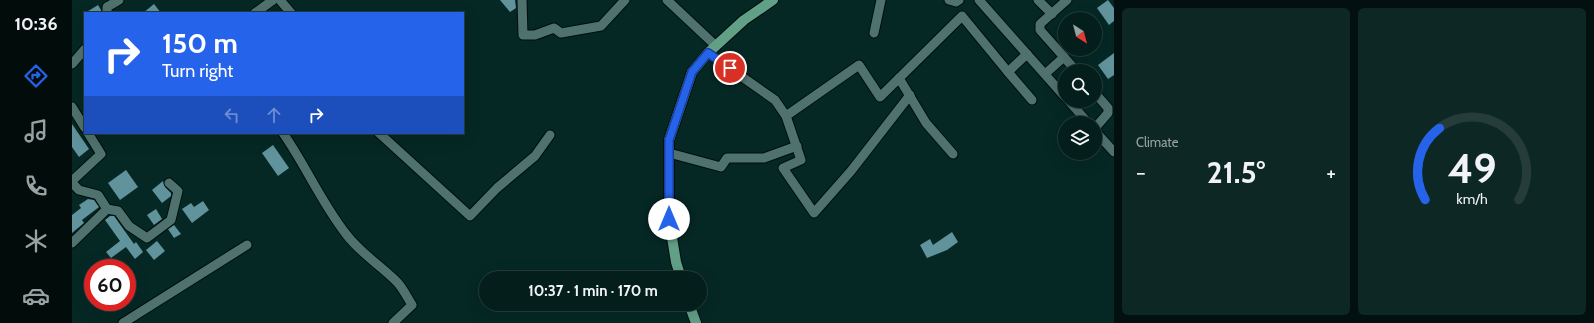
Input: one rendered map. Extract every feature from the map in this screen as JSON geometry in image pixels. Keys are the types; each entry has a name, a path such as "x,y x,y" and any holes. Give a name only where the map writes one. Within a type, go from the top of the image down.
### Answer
{"main road":[{"path":"679,271 669,219 669,140 692,72 708,53 744,20 773,0"},
{"path":"692,311 696,323"}],"street":[{"path":"107,12 107,6 119,0"},
{"path":"256,12 273,0"},
{"path":"280,0 290,12"},
{"path":"522,0 523,35 535,35 554,28 561,34 601,26 625,0"},
{"path":"666,0 716,46"},
{"path":"874,33 881,0"},
{"path":"948,0 956,2 959,0"},
{"path":"979,0 1058,89"},
{"path":"1038,0 1052,14"},
{"path":"1067,0 1040,24 1040,30 1070,64"},
{"path":"786,116 859,65 880,96 962,16 1032,100"},
{"path":"72,64 84,50"},
{"path":"708,53 775,100 786,116 801,160 783,168 814,213 851,171 910,95"},
{"path":"1008,72 1027,54"},
{"path":"1045,74 1064,57"},
{"path":"899,78 926,123 953,154"},
{"path":"1102,101 1108,108 1108,113 1102,121"},
{"path":"72,107 84,126"},
{"path":"1075,108 1082,116"},
{"path":"89,134 101,154 72,182 79,190 98,195 107,209 118,211 129,226 147,238 171,220 178,191 169,183"},
{"path":"284,134 296,152 325,205 346,234 359,250 396,281 412,305 393,323"},
{"path":"380,134 470,216 497,188 534,156 550,135"},
{"path":"1102,138 1114,152"},
{"path":"669,153 721,167 727,158 764,158 797,146"},
{"path":"72,243 107,209"},
{"path":"123,323 247,245"}],"building":[{"path":"500,0 515,0 516,8 510,12"},
{"path":"1108,0 1114,8 1114,21 1109,25 1102,15 1102,12 1100,12 1097,8"},
{"path":"154,4 160,12 144,12"},
{"path":"98,5 101,10 101,12 87,12"},
{"path":"1114,53 1114,75 1108,79 1102,71 1102,64 1099,64"},
{"path":"72,124 89,149 79,157 72,147"},
{"path":"273,145 289,168 278,176 262,153"},
{"path":"126,170 138,187 120,200 108,183"},
{"path":"163,181 165,187 171,193 171,196 162,203 152,190"},
{"path":"88,199 94,200 99,207 82,220 84,223 72,233 72,215 81,208 79,205"},
{"path":"203,201 209,210 192,223 182,209 191,203 194,207"},
{"path":"156,209 162,219 154,225 147,215"},
{"path":"110,216 114,216 134,244 136,242 143,252 135,259 126,247 111,258 106,252 120,241 105,220"},
{"path":"174,225 181,234 174,238 168,229"},
{"path":"952,232 958,242 947,250 927,258 920,245 930,239 933,245"},
{"path":"157,241 165,251 154,260 146,250"}],"route":[{"path":"669,219 669,140 692,72 708,53 730,68"}]}
